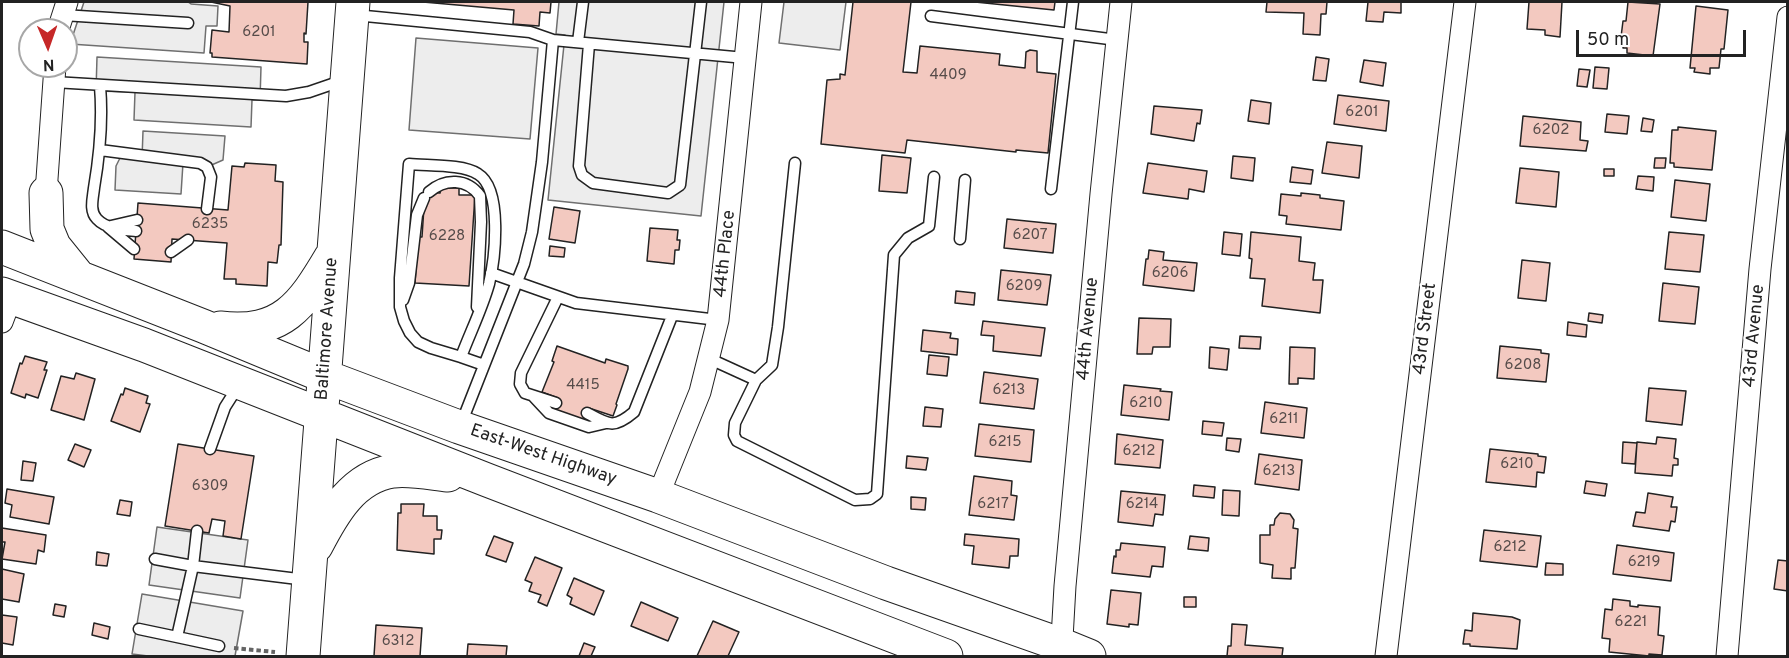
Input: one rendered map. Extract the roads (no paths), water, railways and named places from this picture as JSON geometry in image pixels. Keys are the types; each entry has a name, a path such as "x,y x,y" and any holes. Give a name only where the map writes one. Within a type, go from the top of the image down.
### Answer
{"main road":[{"name":"Baltimore Avenue","path":"289,654 310,568 352,8"},
{"path":"2,232 17,230 30,222 46,193"},
{"path":"46,193 48,229 54,246 79,277"},
{"name":"East-West Highway","path":"2,247 459,428 658,496 1071,653"},
{"path":"203,326 238,330 261,328 278,321 296,307 314,287 333,254"},
{"path":"5,305 144,345 946,657"},
{"path":"310,568 339,505 354,489 372,478 392,471 414,471 487,480"}],"street":[{"name":"44th Place","path":"658,496 693,410 710,359 718,321 724,284 751,2"},
{"name":"44th Avenue","path":"1071,653 1065,586 1121,2"},
{"name":"43rd Street","path":"1386,657 1465,2"},
{"name":"43rd Avenue","path":"1727,657 1760,269 1788,17"},
{"path":"46,193 55,78"}],"lane":[{"path":"583,2 584,43 579,166 582,176 593,183 668,192 680,185 701,2"},
{"path":"1051,189 1073,2"},
{"path":"352,8 530,32 554,40 746,58"},
{"path":"63,16 188,23"},
{"path":"931,16 1118,40"},
{"path":"459,428 517,283 532,232 550,93 554,40"},
{"path":"70,78 100,86 286,96 309,92 347,79"},
{"path":"100,86 102,120 100,150 91,208 96,219 134,249"},
{"path":"100,150 200,164 207,167 211,177 207,209"},
{"path":"795,164 772,365 756,380 735,423 734,435 737,441 855,500 870,499 877,494 894,255 908,238 929,226 934,177"},
{"path":"461,357 491,273 495,202 486,180 477,173 465,169 409,165 400,307 404,321 418,342 431,348 484,365"},
{"path":"960,239 965,180"},
{"path":"400,307 409,283 417,215 427,195 437,185 451,181 467,184 480,196 477,316"},
{"path":"108,227 137,225"},
{"path":"171,252 188,240"},
{"path":"491,273 576,303 718,321"},
{"path":"556,403 525,393 520,384 520,373 558,297"},
{"path":"587,413 606,423 613,424 624,421 634,412 672,316"},
{"path":"710,359 756,380"},
{"path":"210,449 225,407 241,382"},
{"path":"532,395 549,413 589,427 606,423"},
{"path":"177,637 193,566 196,531"},
{"path":"155,559 193,566 310,568"},
{"path":"139,628 219,646"}]}
